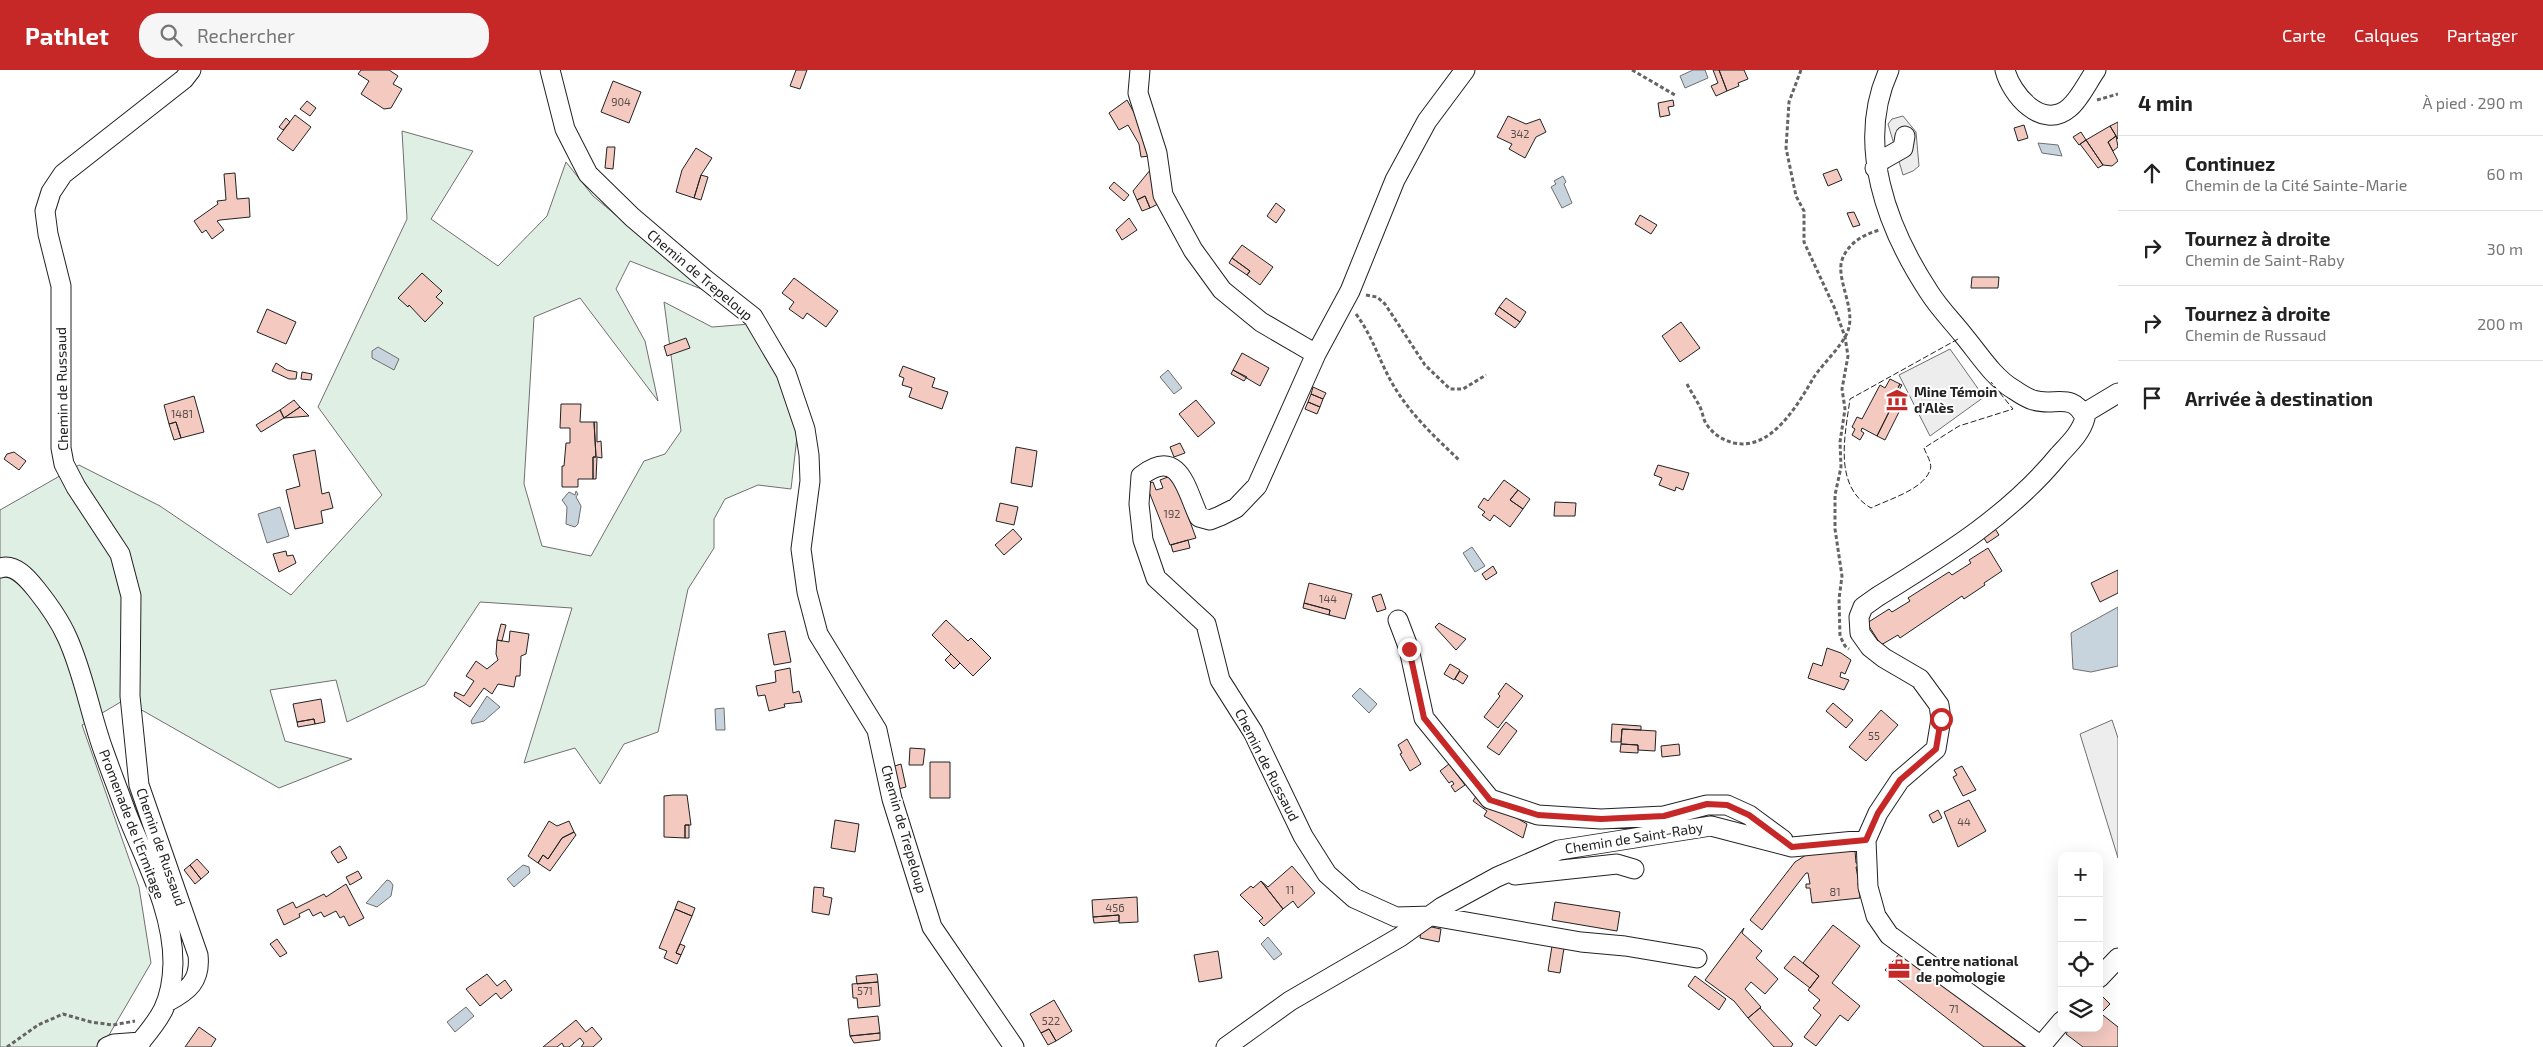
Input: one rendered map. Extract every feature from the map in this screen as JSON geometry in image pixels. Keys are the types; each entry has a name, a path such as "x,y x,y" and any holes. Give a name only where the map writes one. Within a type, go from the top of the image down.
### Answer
{"street":[{"name":"Chemin de Russaud","path":"164,1009 188,990 199,967 198,955 139,785 130,696 131,596 120,554 76,487 64,464 61,448 60,286 48,234 45,211 51,192 63,174 184,79 191,70"},
{"name":"Chemin de Trepeloup","path":"550,70 565,129 588,174 639,223 753,317 786,372 805,429 809,455 810,481 801,550 807,592 818,634 876,730 892,799 932,927 1014,1047"},
{"path":"1140,70 1138,93 1157,153 1163,195 1193,250 1222,290 1261,322 1316,354 1345,300 1395,180 1427,121 1465,70"},
{"path":"1889,70 1874,122 1875,168 1894,226 1929,292 1994,373 2011,388 2034,400 2070,402 2081,408 2086,418 2082,427 2053,463 2011,505 1972,537 1863,607 1859,617 1860,633 1870,647 1920,679 1939,705 1941,719 1936,749 1900,780 1878,813 1866,840 1868,887 1876,916 1889,935 2040,1046 2058,1026"},
{"path":"2004,70 2007,81 2022,103 2040,112 2056,115 2070,108 2096,70"},
{"path":"1875,168 1882,160 1903,148 1905,136"},
{"name":"Chemin de Russaud","path":"1316,354 1257,486 1236,508 1210,520 1199,517 1181,473 1168,466 1153,466 1141,476 1139,504 1143,540 1156,578 1206,624 1220,680 1253,732 1303,836 1327,874 1354,898 1396,917 1432,916 1581,942 1643,949 1697,958"},
{"path":"2083,414 2118,393"},
{"name":"Promenade de l'Ermitage","path":"0,568 12,568 24,574 53,611 67,636 90,701 103,750 156,881 172,943 173,964 164,1009 138,1044"},
{"path":"1398,620 1409,649 1424,718 1490,800 1538,815 1601,819 1664,816 1707,804 1727,805 1749,815 1792,847"},
{"name":"Chemin de Saint-Raby","path":"1226,1047 1290,1001 1432,916 1442,907 1497,877 1559,850 1711,826 1792,847 1866,840"},
{"path":"1497,877 1617,864 1634,868"},
{"path":"2103,974 2118,958"},
{"path":"107,1047 114,1044 138,1044"}],"path":[{"path":"1632,70 1675,95"},
{"path":"1801,70 1789,102 1786,148 1796,196 1804,211 1804,242 1825,283 1845,337 1848,356 1842,389 1845,409 1840,442 1841,467 1835,494 1835,529 1842,567 1840,636 1845,646 1852,650"},
{"path":"1687,384 1701,409 1706,424 1722,440 1742,444 1757,442 1775,430 1800,403 1826,360 1845,337 1849,327 1850,307 1841,262 1849,245 1871,233 1894,226"},
{"path":"1459,460 1424,426 1395,388 1370,331 1345,300 1365,295 1377,298 1385,304 1425,365 1450,389 1463,389 1486,375"},
{"path":"6,1047 38,1025 63,1014 91,1022 113,1025 164,1009"}],"green space":[{"path":"402,131 473,151 431,219 498,266 547,216 566,162 593,196 709,292 630,261 616,289 645,341 658,401 580,298 534,317 524,484 542,546 591,556 644,461 665,454 681,431 664,302 712,327 750,324 787,393 797,437 791,489 758,485 725,499 714,519 714,548 688,589 658,732 624,744 600,784 575,748 524,763 572,608 480,602 425,685 347,722 336,680 270,690 285,741 352,759 279,788 124,700 82,725 139,887 151,963 102,1047 0,1047 0,510 79,465 160,506 291,595 382,495 318,407 407,219"}],"shaded area":[{"path":"1693,70 1705,70 1708,78 1685,88 1680,76"},
{"path":"1903,116 1916,132 1919,166 1903,175 1888,124 1892,119"},
{"path":"2038,143 2058,145 2062,156 2042,153"},
{"path":"1563,176 1566,182 1564,184 1572,203 1562,208 1551,187 1556,184 1554,181"},
{"path":"378,347 399,359 394,370 372,358 372,351"},
{"path":"1950,349 1984,397 1930,436 1899,375"},
{"path":"1168,370 1182,388 1174,394 1160,377"},
{"path":"576,491 578,494 576,497 581,506 578,524 575,527 566,524 567,507 562,500 569,492 575,495"},
{"path":"280,507 289,536 267,543 258,514"},
{"path":"1472,547 1485,566 1475,572 1463,553"},
{"path":"2118,607 2118,666 2091,672 2073,669 2071,633"},
{"path":"1360,688 1377,704 1369,713 1352,696"},
{"path":"487,696 500,707 484,721 472,724 471,721"},
{"path":"724,708 725,730 716,730 715,709"},
{"path":"2112,720 2118,738 2118,858 2080,734"},
{"path":"523,865 529,867 530,873 514,887 507,879"},
{"path":"387,880 393,885 391,896 377,907 366,903"},
{"path":"1268,937 1282,954 1274,960 1261,944"},
{"path":"466,1007 474,1016 455,1032 447,1022"}],"building":[{"path":"361,70 389,70 398,76 393,84 402,89 391,108 384,109 361,94 369,81 358,74"},
{"path":"796,70 807,70 800,89 790,86"},
{"path":"1713,70 1719,70 1727,91 1716,96 1711,86 1718,83"},
{"path":"1719,70 1744,70 1748,79 1738,83 1739,86 1727,91"},
{"path":"613,81 641,92 629,123 601,112"},
{"path":"1127,100 1141,125 1149,156 1141,157 1139,144 1128,125 1119,130 1109,113"},
{"path":"1673,100 1674,106 1668,107 1670,115 1660,117 1658,103"},
{"path":"307,101 316,108 310,116 300,109"},
{"path":"295,115 311,127 293,151 277,139"},
{"path":"1508,116 1526,124 1540,119 1546,132 1536,137 1525,158 1509,149 1512,144 1497,137"},
{"path":"286,118 290,122 283,130 279,127"},
{"path":"2118,122 2118,139 2110,126"},
{"path":"2024,125 2028,138 2018,141 2014,128"},
{"path":"2110,126 2116,136 2108,142 2118,161 2112,166 2103,165 2086,140"},
{"path":"2081,132 2086,140 2079,145 2073,137"},
{"path":"2116,136 2118,147 2113,151 2108,142"},
{"path":"2086,140 2103,165 2098,168 2080,144"},
{"path":"607,147 615,147 613,169 605,168"},
{"path":"696,148 712,158 701,175 694,198 676,192 682,170"},
{"path":"1151,169 1160,203 1150,208 1145,196 1137,200 1133,191"},
{"path":"1837,169 1842,180 1828,186 1823,174"},
{"path":"235,173 237,199 249,198 250,217 217,221 224,230 212,239 206,230 202,233 194,221 218,204 217,201 226,200 224,174"},
{"path":"701,175 708,177 701,200 694,198"},
{"path":"1114,182 1129,195 1124,201 1109,188"},
{"path":"1145,196 1150,208 1142,211 1137,200"},
{"path":"1276,203 1285,210 1276,223 1267,216"},
{"path":"1854,212 1860,225 1853,227 1847,213"},
{"path":"1640,215 1657,225 1651,234 1635,224"},
{"path":"1129,218 1137,230 1122,240 1116,230"},
{"path":"1242,245 1273,267 1260,285 1247,275 1250,271 1232,258"},
{"path":"1232,258 1250,271 1247,275 1229,263"},
{"path":"422,273 442,291 436,297 443,303 425,322 409,305 408,307 398,298"},
{"path":"1972,277 1999,277 1998,288 1971,288"},
{"path":"794,278 838,311 826,327 807,313 803,319 789,309 794,302 782,293"},
{"path":"1506,298 1526,312 1520,322 1499,307"},
{"path":"1499,307 1520,322 1515,328 1495,314"},
{"path":"267,309 296,322 286,344 257,332"},
{"path":"1681,322 1700,348 1680,362 1662,336"},
{"path":"686,338 690,348 667,356 664,346"},
{"path":"1242,353 1269,368 1260,386 1233,370"},
{"path":"276,363 287,370 297,372 296,379 289,379 272,371"},
{"path":"903,366 935,378 932,387 948,392 942,409 909,397 912,388 902,385 904,378 899,376"},
{"path":"1233,370 1247,377 1244,381 1231,374"},
{"path":"302,372 312,374 311,380 301,379"},
{"path":"1890,379 1900,384 1888,406 1891,408 1877,436 1862,428 1861,431 1864,433 1860,440 1852,435 1855,429 1852,427 1857,417 1862,419 1880,385 1885,388"},
{"path":"1900,384 1902,385 1896,395 1904,400 1902,405 1899,403 1895,409 1888,406"},
{"path":"1313,387 1326,393 1323,399 1311,394"},
{"path":"1311,394 1323,399 1320,407 1308,402"},
{"path":"194,396 204,432 181,438 176,422 169,424 164,405"},
{"path":"294,400 300,407 284,418 280,410"},
{"path":"1196,400 1215,423 1198,437 1179,414"},
{"path":"1308,402 1320,407 1317,414 1305,409"},
{"path":"561,404 581,404 580,422 594,422 596,457 593,457 593,479 578,479 578,487 562,487 562,466 564,466 566,443 570,443 570,428 560,428"},
{"path":"300,407 309,416 284,418"},
{"path":"1891,408 1899,412 1885,440 1877,436"},
{"path":"280,410 284,418 261,432 256,425"},
{"path":"176,422 181,438 174,440 169,424"},
{"path":"594,422 597,422 597,442 601,441 602,458 597,457 596,479 593,479 593,457 596,457"},
{"path":"1180,443 1185,453 1174,457 1170,447"},
{"path":"1016,447 1037,451 1032,487 1011,483"},
{"path":"315,450 322,494 329,492 333,508 321,511 323,523 295,529 286,490 300,486 293,455"},
{"path":"14,452 26,461 19,470 4,459 7,454"},
{"path":"1658,465 1689,473 1683,490 1676,487 1675,491 1659,485 1662,478 1654,475"},
{"path":"1173,475 1196,538 1170,545 1146,484 1153,482 1156,490 1163,488 1160,480"},
{"path":"1504,480 1518,490 1510,500 1523,509 1510,527 1494,515 1490,521 1482,515 1485,512 1478,507 1484,498 1488,501"},
{"path":"1518,490 1530,499 1523,509 1510,500"},
{"path":"1555,502 1576,503 1575,516 1554,516"},
{"path":"1000,503 1018,507 1014,525 996,521"},
{"path":"1994,527 1999,535 1987,543 1982,535"},
{"path":"1013,529 1022,539 1004,555 995,545"},
{"path":"1188,540 1190,548 1173,552 1171,545"},
{"path":"1988,548 2002,571 1964,599 1962,596 1900,638 1898,635 1881,645 1867,623 1889,609 1892,612 1910,601 1908,598 1949,572 1952,575 1971,563 1969,560"},
{"path":"286,551 287,556 293,555 296,563 279,572 273,554"},
{"path":"1493,566 1497,573 1486,580 1482,574"},
{"path":"2118,570 2118,593 2100,602 2091,583"},
{"path":"1309,583 1352,594 1345,619 1329,615 1330,610 1304,603"},
{"path":"1381,594 1386,609 1377,612 1372,597"},
{"path":"1304,603 1330,610 1329,615 1303,608"},
{"path":"946,620 968,641 971,638 991,658 973,676 932,635"},
{"path":"1439,623 1466,639 1456,650 1435,627"},
{"path":"501,624 506,625 502,641 497,640"},
{"path":"510,631 529,634 526,654 521,656 520,676 516,676 514,687 498,684 492,694 484,688 470,707 454,696 455,692 464,696 474,681 466,676 476,661 487,669 498,660 496,654 497,640 509,642"},
{"path":"785,631 791,662 774,665 768,634"},
{"path":"1827,648 1841,653 1851,660 1845,674 1841,672 1840,677 1849,680 1844,690 1808,678 1813,663 1822,666"},
{"path":"951,654 960,663 954,669 945,660"},
{"path":"1450,664 1460,670 1454,680 1444,674"},
{"path":"790,668 793,693 799,691 802,702 784,704 785,707 769,711 765,695 758,696 756,686 776,682 775,671"},
{"path":"1460,671 1468,676 1463,684 1455,679"},
{"path":"1506,683 1523,696 1498,728 1484,717 1500,696 1498,694"},
{"path":"321,699 325,722 315,724 314,719 297,722 293,704"},
{"path":"1833,703 1853,720 1846,728 1826,711"},
{"path":"1881,710 1898,725 1866,761 1849,747"},
{"path":"314,719 315,724 298,727 297,722"},
{"path":"1506,722 1517,731 1499,755 1487,747"},
{"path":"1612,724 1641,726 1641,730 1622,729 1621,742 1611,742"},
{"path":"1622,729 1656,731 1655,751 1638,750 1638,745 1621,744"},
{"path":"1407,739 1421,764 1410,771 1400,754 1402,753 1398,745"},
{"path":"1621,744 1638,745 1638,753 1620,752"},
{"path":"1679,744 1680,755 1662,757 1661,746"},
{"path":"910,748 925,749 923,765 909,765"},
{"path":"930,762 950,762 950,798 930,798"},
{"path":"901,764 906,787 894,790 888,768"},
{"path":"1449,764 1465,785 1455,792 1451,786 1454,784 1452,781 1449,783 1440,771"},
{"path":"1962,766 1976,790 1963,796 1953,777 1957,775 1954,770"},
{"path":"687,795 691,825 685,825 685,838 664,837 664,796"},
{"path":"1477,795 1527,824 1523,838 1484,816 1487,811 1473,801"},
{"path":"1969,800 1986,831 1958,847 1944,812"},
{"path":"1938,810 1942,818 1933,823 1929,815"},
{"path":"835,820 859,824 855,852 831,848"},
{"path":"549,821 557,826 569,821 574,832 562,838 548,859 543,855 538,863 528,856"},
{"path":"685,825 689,825 689,838 685,838"},
{"path":"574,832 576,835 550,871 538,863 543,855 548,859 562,838"},
{"path":"340,846 347,858 338,863 331,852"},
{"path":"1851,848 1855,851 1856,863 1859,863 1859,867 1856,867 1858,878 1861,878 1861,882 1858,883 1860,898 1812,903 1810,888 1806,888 1806,884 1810,884 1808,873 1806,873 1762,930 1750,920 1795,862 1806,855"},
{"path":"197,859 209,872 201,879 190,865"},
{"path":"190,865 201,879 195,884 184,870"},
{"path":"1292,866 1315,893 1298,908 1293,901 1283,909 1261,881 1268,887"},
{"path":"358,871 362,878 350,885 346,877"},
{"path":"1261,881 1283,909 1264,926 1259,921 1263,918 1240,895"},
{"path":"346,884 364,918 349,926 344,916 340,918 336,911 324,917 321,912 313,916 309,909 299,914 300,917 284,925 277,910 293,902 296,908 324,894 326,897"},
{"path":"814,887 824,888 823,896 832,898 829,915 812,912"},
{"path":"1137,897 1138,922 1119,923 1119,915 1093,917 1092,900"},
{"path":"678,901 695,908 692,916 675,909"},
{"path":"1555,902 1620,912 1617,931 1552,920"},
{"path":"675,909 692,916 676,953 681,955 677,964 664,958 667,951 659,948"},
{"path":"1119,915 1119,921 1094,923 1093,917"},
{"path":"1422,925 1441,929 1439,942 1420,938"},
{"path":"1833,925 1860,946 1832,983 1860,1006 1848,1021 1840,1015 1816,1046 1804,1037 1821,1015 1813,1008 1820,1000 1808,990 1819,976 1803,963"},
{"path":"1744,928 1742,933 1762,951 1756,958 1778,979 1765,994 1751,982 1745,989 1761,1007 1748,1018 1734,1001 1705,980"},
{"path":"277,939 287,953 280,957 270,944"},
{"path":"680,944 685,946 681,955 676,953"},
{"path":"1552,946 1564,948 1560,973 1548,971"},
{"path":"1218,951 1222,978 1199,982 1194,955"},
{"path":"1900,953 2025,1047 1984,1047 1885,970"},
{"path":"1794,956 1819,976 1810,988 1784,968"},
{"path":"487,974 497,986 505,980 512,990 501,999 496,993 480,1006 466,989"},
{"path":"877,974 878,982 857,984 856,976"},
{"path":"1695,976 1726,999 1719,1010 1688,986"},
{"path":"878,982 880,1006 858,1008 857,998 853,998 852,984"},
{"path":"2103,997 2110,1004 2103,1011"},
{"path":"1054,1000 1072,1031 1056,1041 1049,1029 1041,1033 1030,1014"},
{"path":"1760,1008 1793,1044 1791,1047 1774,1047 1748,1018"},
{"path":"2103,1015 2118,1027 2118,1047 2083,1047 2066,1034 2067,1032 2103,1032"},
{"path":"878,1016 880,1033 850,1036 848,1019"},
{"path":"576,1020 586,1032 592,1027 602,1039 593,1047 581,1047 584,1043 580,1038 569,1047 564,1047 562,1043 557,1047 543,1047"},
{"path":"199,1027 216,1039 211,1047 185,1047"},
{"path":"1049,1029 1056,1041 1048,1045 1041,1033"},
{"path":"880,1033 880,1040 854,1043 850,1036"}],"fence":[{"path":"1958,339 1850,399 1844,459 1846,474 1851,487 1859,499 1871,508 1913,488 1926,477 1931,468 1924,448 1959,426 2013,409 1991,382"}],"place":[{"name":"Mine Témoin d'Alès","path":"1897,400"},
{"name":"Centre national de pomologie","path":"1899,969"}],"route":[{"path":"1409,649 1414,680 1424,718 1490,800 1538,815 1601,819 1664,816 1707,804 1727,805 1749,815 1792,847 1866,840 1878,813 1900,780 1936,749 1941,719"}]}
